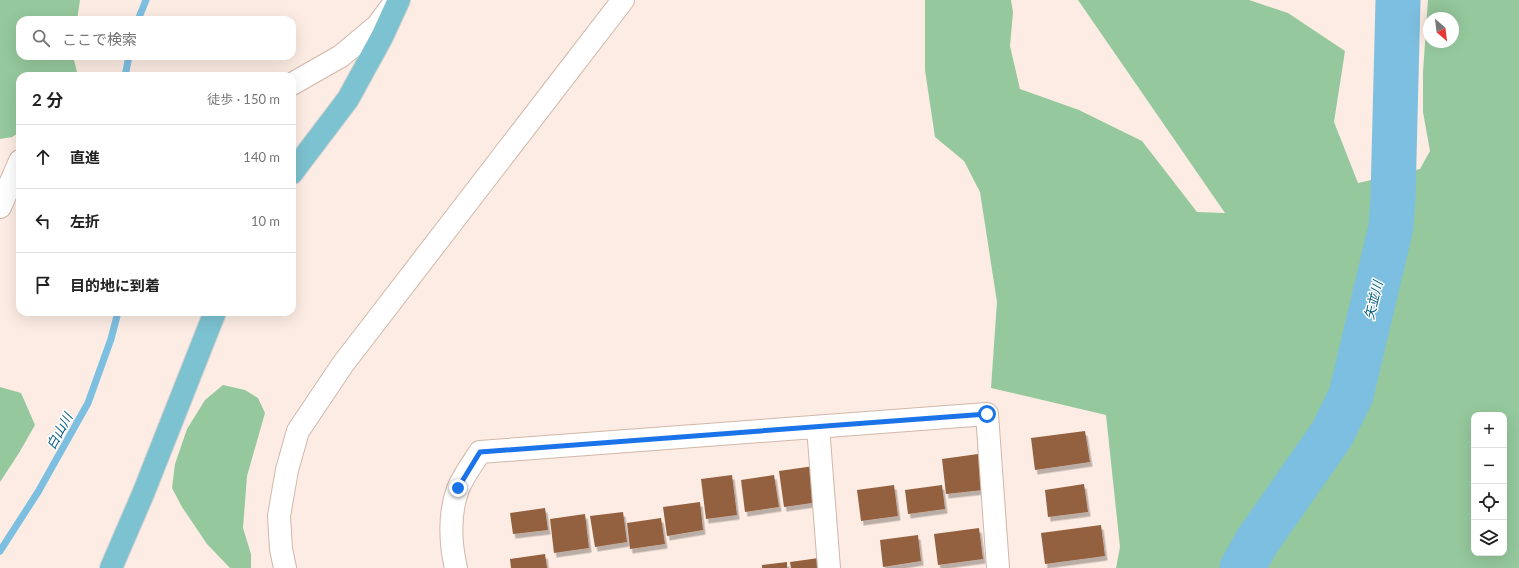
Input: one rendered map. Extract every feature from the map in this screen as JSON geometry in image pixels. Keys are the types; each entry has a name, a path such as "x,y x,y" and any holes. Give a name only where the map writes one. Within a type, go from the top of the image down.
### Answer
{"main road":[{"path":"296,169 348,99 382,37 397,0"},
{"path":"111,568 143,494 213,316"}],"street":[{"path":"296,82 341,56 377,26 397,0"},
{"path":"285,568 281,549 280,516 287,470 298,431 343,364 624,0"},
{"path":"0,207 16,170"},
{"path":"456,568 452,554 451,517 458,488 480,452 987,414 998,568"},
{"path":"818,427 829,568"}],"green space":[{"path":"0,0 80,0 78,16 16,16 16,60 74,60 77,72 16,72 16,134 12,137 0,139"},
{"path":"925,0 1011,0 1013,12 1010,46 1020,89 1079,110 1142,141 1197,212 1225,213 1078,0 1249,0 1288,13 1345,51 1334,122 1358,183 1420,169 1430,151 1423,112 1425,48 1459,48 1459,12 1427,12 1428,0 1519,0 1519,568 1116,568 1120,547 1106,415 991,388 997,302 980,192 964,161 935,137 925,70"},
{"path":"223,385 245,390 258,398 265,413 247,476 243,528 251,554 251,568 230,568 207,544 182,507 172,488 175,464 187,429 205,400"},
{"path":"0,387 21,393 35,425 0,482"}],"building":[{"path":"1085,431 1090,462 1035,470 1031,438"},
{"path":"978,454 983,490 946,494 942,459"},
{"path":"814,466 819,502 784,507 779,471"},
{"path":"732,475 737,515 706,519 701,479"},
{"path":"774,475 779,507 745,512 741,480"},
{"path":"1084,484 1088,512 1048,517 1045,490"},
{"path":"894,485 898,516 861,521 857,490"},
{"path":"942,485 945,509 908,514 905,490"},
{"path":"700,502 703,530 667,536 663,507"},
{"path":"545,508 548,530 513,534 510,513"},
{"path":"623,512 627,542 595,547 590,516"},
{"path":"585,514 589,548 554,553 550,519"},
{"path":"661,518 665,544 630,549 627,523"},
{"path":"1101,525 1105,556 1045,564 1041,533"},
{"path":"979,528 983,559 938,565 934,534"},
{"path":"918,535 921,561 883,567 880,540"},
{"path":"545,554 547,568 511,568 510,559"},
{"path":"819,558 820,568 791,568 790,562"},
{"path":"787,562 787,568 762,568 762,565"}],"waterway":[{"name":"白山川","path":"140,16 146,0"},
{"name":"矢並川","path":"1242,568 1258,540 1332,434 1351,395 1391,227 1398,0"},
{"name":"白山川","path":"126,72 128,60"},
{"name":"白山川","path":"0,551 38,492 88,403 111,339 117,316"}],"route":[{"path":"458,488 480,452 987,414"}]}
